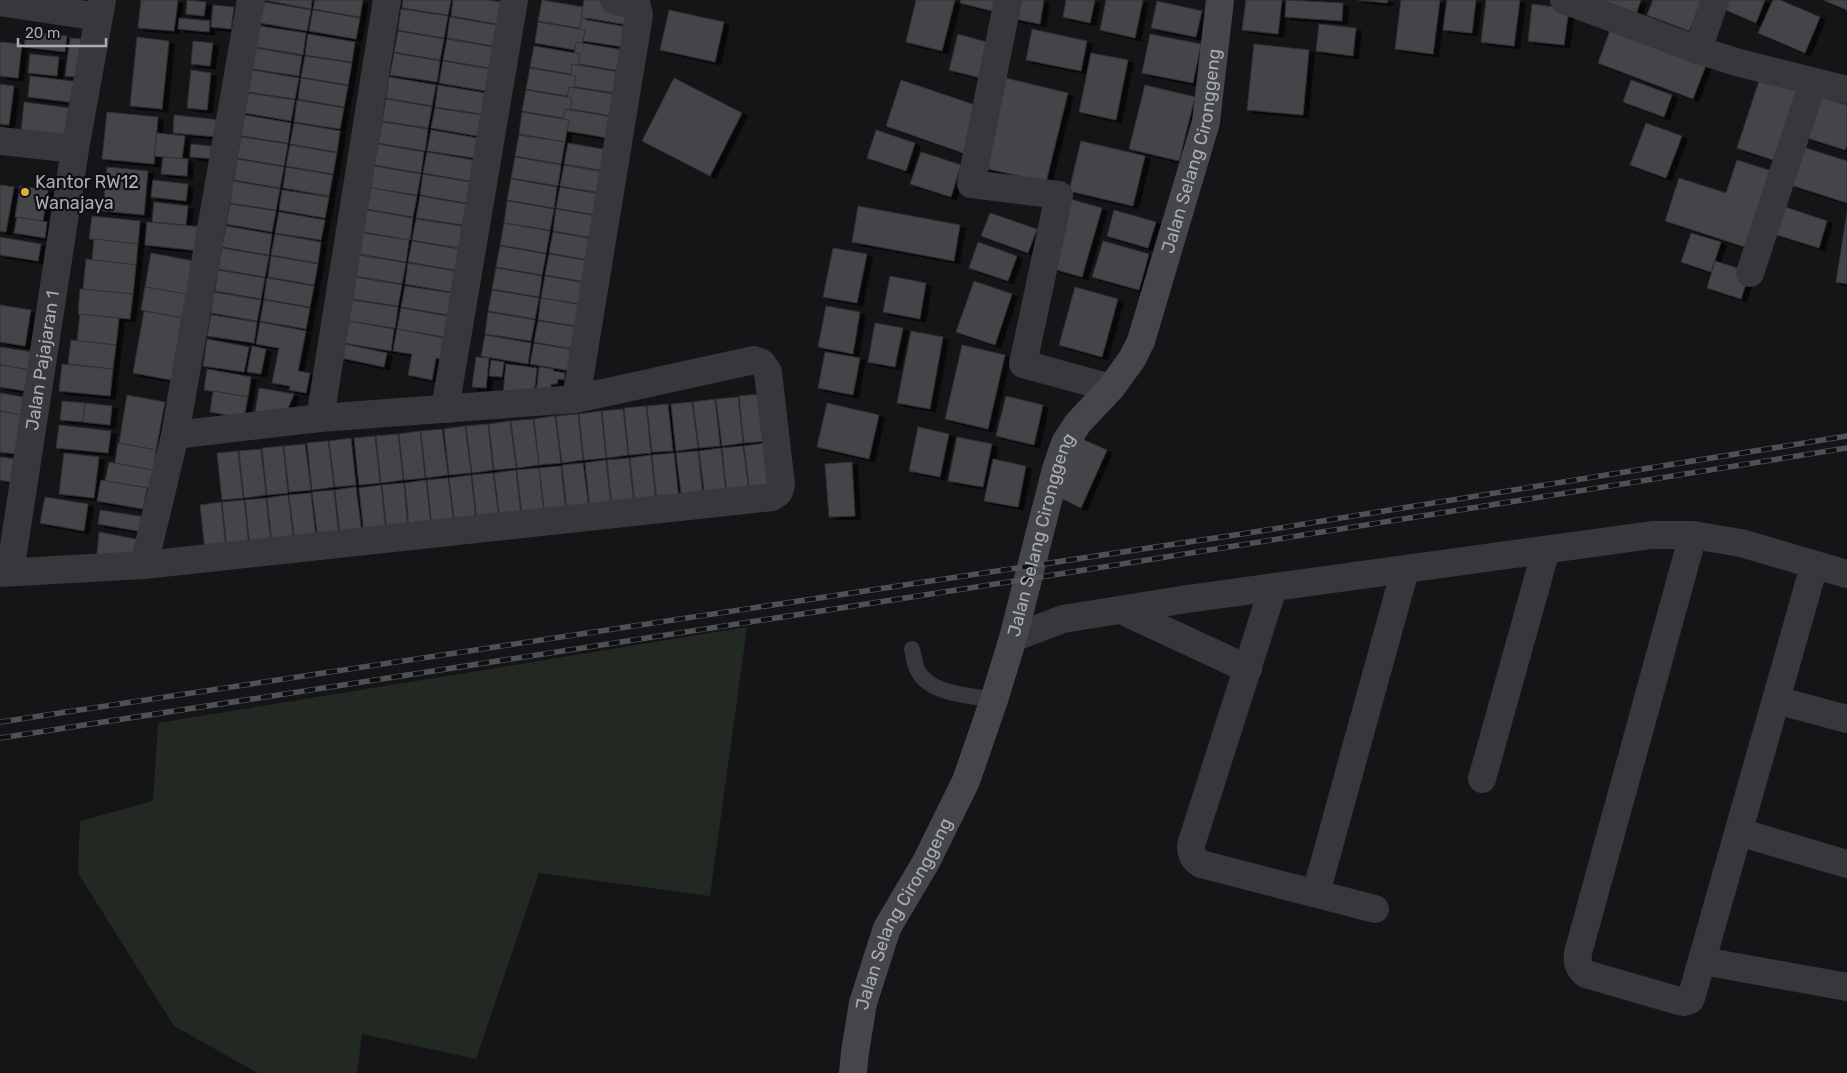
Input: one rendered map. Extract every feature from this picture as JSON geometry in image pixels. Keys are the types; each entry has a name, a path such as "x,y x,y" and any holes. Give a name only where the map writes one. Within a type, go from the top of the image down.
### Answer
{"street":[{"path":"144,564 175,435 251,0"},
{"path":"320,418 387,0"},
{"path":"445,409 514,0"},
{"path":"576,399 640,15 637,6 614,0"},
{"path":"1008,0 971,184 1059,195 1024,364 1111,388"},
{"name":"Jalan Selang Cironggeng","path":"853,1073 854,1052 863,1003 887,928 926,862 966,781 994,700 1013,638 1056,469 1065,443 1078,423 1111,388 1132,359 1141,341 1206,122 1220,0"},
{"path":"1564,0 1698,50 1736,62 1847,90"},
{"path":"1698,50 1714,0"},
{"path":"0,2 101,8"},
{"name":"Jalan Pajajaran 1","path":"5,572 75,149 101,8"},
{"path":"1750,273 1813,82"},
{"path":"0,140 75,149"},
{"path":"5,572 144,564 772,497 781,489 768,372 762,363 754,360 576,399 320,418 175,435"},
{"path":"1013,638 1063,619 1187,599 1652,535 1693,535 1742,543 1814,566 1847,574"},
{"path":"1693,535 1577,961 1579,967 1586,974 1683,1002 1692,997 1703,961 1814,566"},
{"path":"1482,780 1546,550"},
{"path":"1316,893 1405,570"},
{"path":"1272,588 1191,845 1192,854 1197,862 1201,864 1376,910"},
{"path":"1121,610 1248,669"},
{"path":"1776,700 1847,719"},
{"path":"1739,832 1847,864"},
{"path":"1703,961 1847,987"}],"lane":[{"path":"912,650 917,669 928,682 943,690 994,700"}],"shaded area":[{"path":"747,627 710,896 539,873 476,1059 362,1034 357,1073 258,1073 174,1026 78,873 80,821 153,801 158,723"}],"building":[{"path":"141,0 178,0 174,31 138,28"},
{"path":"187,0 206,2 204,16 186,14"},
{"path":"264,0 312,0 311,9"},
{"path":"315,0 363,0 360,17 313,9"},
{"path":"403,0 451,0 448,15 402,8"},
{"path":"453,0 501,2 497,24 451,16"},
{"path":"542,0 589,8 585,29 538,21"},
{"path":"584,0 606,0 631,4 628,25 581,17"},
{"path":"916,0 955,0 942,51 906,42"},
{"path":"961,0 1003,0 1000,13 960,3"},
{"path":"1013,0 1044,0 1040,24 1010,18"},
{"path":"1066,0 1095,0 1090,23 1063,17"},
{"path":"1106,0 1143,0 1135,38 1100,30"},
{"path":"1246,0 1282,0 1278,34 1242,30"},
{"path":"1286,0 1343,3 1342,21 1285,17"},
{"path":"1358,0 1388,0 1387,3"},
{"path":"1401,0 1440,0 1433,54 1395,49"},
{"path":"1447,0 1476,0 1472,33 1443,30"},
{"path":"1486,0 1520,0 1514,46 1481,42"},
{"path":"1602,0 1641,0 1636,14"},
{"path":"1653,0 1702,0 1689,31 1647,15"},
{"path":"1725,0 1765,0 1756,23 1721,8"},
{"path":"1773,0 1780,0 1820,17 1805,53 1758,33"},
{"path":"1823,0 1847,0 1847,10"},
{"path":"1157,1 1202,11 1196,37 1151,28"},
{"path":"264,2 311,10 307,31 260,23"},
{"path":"1532,4 1569,9 1564,45 1528,41"},
{"path":"213,5 234,7 231,29 211,27"},
{"path":"401,9 448,16 444,38 398,30"},
{"path":"313,10 360,18 356,39 309,31"},
{"path":"669,10 724,22 715,62 660,50"},
{"path":"450,17 497,25 493,46 447,38"},
{"path":"179,18 210,21 209,32 178,29"},
{"path":"581,19 627,27 624,47 577,40"},
{"path":"538,22 585,30 581,51 535,43"},
{"path":"1319,24 1356,28 1353,56 1316,51"},
{"path":"1612,25 1708,60 1693,99 1598,63"},
{"path":"259,26 306,33 303,55 256,47"},
{"path":"1032,29 1087,41 1081,71 1026,60"},
{"path":"26,31 67,36 65,52 24,47"},
{"path":"398,31 444,39 440,60 394,52"},
{"path":"308,34 355,42 352,62 305,55"},
{"path":"958,34 990,43 981,78 949,70"},
{"path":"1150,34 1201,44 1193,83 1142,73"},
{"path":"137,37 169,41 162,109 130,106"},
{"path":"70,38 82,39 77,77 65,76"},
{"path":"447,39 493,47 489,68 443,60"},
{"path":"193,41 213,43 210,66 191,64"},
{"path":"0,42 22,44 18,78 0,76"},
{"path":"576,42 623,50 620,71 573,63"},
{"path":"1254,44 1309,50 1303,115 1247,110"},
{"path":"534,46 580,54 576,75 530,67"},
{"path":"256,48 302,56 299,76 252,69"},
{"path":"394,53 440,61 437,82 390,75"},
{"path":"1091,53 1128,60 1116,120 1079,112"},
{"path":"30,54 59,57 57,76 28,73"},
{"path":"305,56 352,63 348,85 301,77"},
{"path":"443,61 489,69 486,91 439,83"},
{"path":"572,64 619,72 616,93 569,86"},
{"path":"530,68 576,76 572,97 526,89"},
{"path":"191,70 211,73 207,110 187,108"},
{"path":"252,70 299,78 295,99 248,92"},
{"path":"1761,75 1806,90 1782,163 1737,148"},
{"path":"30,76 79,82 77,103 28,97"},
{"path":"389,77 436,85 432,106 386,98"},
{"path":"301,78 348,86 344,107 298,99"},
{"path":"674,78 742,113 710,176 642,141"},
{"path":"1006,78 1068,93 1046,182 984,168"},
{"path":"901,80 978,106 963,153 886,126"},
{"path":"1631,80 1672,95 1664,117 1623,102"},
{"path":"0,84 14,86 9,125 0,124"},
{"path":"438,85 485,93 481,114 435,107"},
{"path":"1145,85 1195,97 1179,161 1129,149"},
{"path":"569,87 615,94 612,116 565,108"},
{"path":"526,90 572,98 569,119 522,111"},
{"path":"248,93 295,100 291,121 245,113"},
{"path":"1814,95 1847,105 1847,145 1845,150 1801,136"},
{"path":"386,99 432,107 428,128 382,121"},
{"path":"297,100 344,108 340,129 294,122"},
{"path":"24,102 70,108 67,137 21,132"},
{"path":"435,108 481,115 477,136 431,128"},
{"path":"565,109 612,117 608,138 561,130"},
{"path":"107,112 158,117 154,164 102,159"},
{"path":"522,112 569,120 565,142 519,134"},
{"path":"174,115 220,120 218,137 173,133"},
{"path":"244,115 291,123 288,143 241,136"},
{"path":"382,122 428,129 425,151 378,143"},
{"path":"294,123 340,131 337,152 290,144"},
{"path":"1646,123 1682,136 1666,178 1630,165"},
{"path":"431,130 477,138 474,158 427,151"},
{"path":"876,130 915,143 906,171 867,158"},
{"path":"157,133 185,136 182,159 154,156"},
{"path":"519,135 565,142 561,164 515,156"},
{"path":"241,137 288,144 284,166 237,158"},
{"path":"1081,141 1145,156 1133,206 1069,191"},
{"path":"568,143 614,151 610,172 564,164"},
{"path":"191,144 218,147 217,159 190,157"},
{"path":"378,144 424,152 421,173 374,165"},
{"path":"290,145 337,153 333,174 286,166"},
{"path":"1803,147 1847,161 1847,203 1791,185"},
{"path":"427,152 473,160 470,181 423,173"},
{"path":"921,152 961,165 951,197 910,184"},
{"path":"163,157 188,159 187,176 161,174"},
{"path":"515,157 561,165 558,186 511,178"},
{"path":"237,159 284,167 280,188 234,180"},
{"path":"1737,160 1778,173 1754,250 1665,221 1679,178 1726,193"},
{"path":"564,165 610,173 607,194 560,186"},
{"path":"374,166 421,174 417,195 371,188"},
{"path":"107,167 148,171 144,215 103,211"},
{"path":"286,167 333,175 329,196 283,188"},
{"path":"423,174 470,182 466,203 420,195"},
{"path":"511,179 557,187 554,208 507,200"},
{"path":"153,180 188,184 186,201 151,197"},
{"path":"233,181 280,189 276,210 230,203"},
{"path":"0,185 14,187 6,232 0,231"},
{"path":"20,186 48,190 43,221 15,217"},
{"path":"560,187 606,195 603,216 556,208"},
{"path":"371,188 417,196 413,217 367,209"},
{"path":"282,190 329,197 325,218 279,210"},
{"path":"420,196 466,204 463,225 416,218"},
{"path":"1070,199 1102,208 1082,277 1050,268"},
{"path":"507,201 554,209 550,230 504,223"},
{"path":"154,202 188,206 186,225 152,222"},
{"path":"230,204 276,211 272,232 226,224"},
{"path":"858,206 960,225 954,261 852,242"},
{"path":"1782,206 1827,221 1819,248 1774,234"},
{"path":"556,209 603,217 599,239 553,231"},
{"path":"367,210 413,218 410,240 363,232"},
{"path":"1114,210 1156,222 1148,248 1107,236"},
{"path":"279,212 325,220 321,240 275,233"},
{"path":"1847,212 1847,284 1836,282"},
{"path":"990,213 1037,229 1028,253 981,236"},
{"path":"92,216 140,221 138,244 89,239"},
{"path":"17,217 47,222 45,238 14,233"},
{"path":"416,219 462,226 459,248 412,240"},
{"path":"147,222 203,227 201,251 145,245"},
{"path":"504,223 550,231 546,253 500,245"},
{"path":"226,226 272,234 269,255 222,247"},
{"path":"553,232 599,240 595,261 549,253"},
{"path":"363,233 409,240 406,262 359,254"},
{"path":"1691,233 1721,242 1711,272 1681,262"},
{"path":"275,234 321,242 318,263 271,255"},
{"path":"0,237 41,244 38,261 0,255"},
{"path":"94,239 138,244 136,265 92,260"},
{"path":"412,241 459,249 455,270 408,262"},
{"path":"1103,241 1149,254 1139,290 1092,277"},
{"path":"978,242 1017,256 1008,281 969,268"},
{"path":"500,246 546,254 542,275 496,267"},
{"path":"222,248 269,256 265,277 218,269"},
{"path":"833,248 867,254 857,303 823,297"},
{"path":"151,253 199,262 192,295 145,287"},
{"path":"549,254 595,262 592,283 545,275"},
{"path":"359,255 406,263 402,284 355,276"},
{"path":"271,256 318,264 314,285 268,277"},
{"path":"86,259 136,265 133,294 83,289"},
{"path":"1715,261 1750,272 1741,299 1707,288"},
{"path":"408,263 455,271 451,292 405,284"},
{"path":"496,268 542,276 539,297 492,289"},
{"path":"218,270 265,278 261,299 215,291"},
{"path":"545,276 591,284 588,305 541,298"},
{"path":"890,276 926,283 920,319 883,312"},
{"path":"355,277 402,285 398,306 352,299"},
{"path":"267,278 314,286 310,307 264,299"},
{"path":"974,281 1012,294 995,345 956,332"},
{"path":"405,286 451,293 448,315 401,307"},
{"path":"145,287 192,295 188,319 141,310"},
{"path":"1075,287 1118,299 1102,357 1059,345"},
{"path":"80,289 133,294 130,319 78,314"},
{"path":"492,290 539,298 535,319 488,311"},
{"path":"214,292 261,300 257,321 211,313"},
{"path":"541,298 588,306 584,327 538,320"},
{"path":"264,300 310,308 306,329 260,321"},
{"path":"352,300 398,307 395,328 348,321"},
{"path":"0,305 31,310 25,346 0,342"},
{"path":"826,306 860,312 853,354 818,347"},
{"path":"401,308 447,316 444,337 397,329"},
{"path":"144,311 188,319 177,381 133,373"},
{"path":"488,312 535,320 531,341 485,334"},
{"path":"80,314 119,318 116,345 77,341"},
{"path":"211,315 257,322 254,343 207,336"},
{"path":"348,321 394,329 391,351 344,343"},
{"path":"538,321 584,328 580,350 534,342"},
{"path":"260,322 306,331 298,371 310,373 306,393 289,390 290,386 272,383 279,348 256,344"},
{"path":"875,323 903,328 895,367 868,362"},
{"path":"397,329 444,338 440,359 436,358 432,380 408,375 412,354 393,351"},
{"path":"911,331 943,337 930,409 897,403"},
{"path":"485,335 531,343 528,364 481,356"},
{"path":"207,339 249,347 244,372 203,366"},
{"path":"71,340 116,345 113,369 68,364"},
{"path":"534,343 580,351 577,372 530,364"},
{"path":"344,344 387,353 384,367 341,358"},
{"path":"962,345 1005,355 988,429 945,419"},
{"path":"252,346 266,349 261,374 247,372"},
{"path":"0,347 33,352 30,370 0,365"},
{"path":"825,352 860,358 853,395 818,388"},
{"path":"476,357 489,358 486,388 472,387"},
{"path":"491,360 504,362 502,377 489,376"},
{"path":"62,364 113,369 110,396 59,391"},
{"path":"506,364 537,368 534,394 503,394"},
{"path":"0,365 30,370 26,391 0,387"},
{"path":"539,367 565,373 564,380 558,379 557,384 551,384 550,396 536,395"},
{"path":"207,369 251,377 248,397 204,390"},
{"path":"259,388 294,394 287,411 255,412"},
{"path":"213,391 248,397 244,418 210,412"},
{"path":"0,393 24,397 21,415 0,411"},
{"path":"760,394 766,441 744,443 739,396"},
{"path":"127,395 165,402 156,450 119,443"},
{"path":"1006,396 1043,405 1034,445 996,436"},
{"path":"738,397 743,443 722,446 716,399"},
{"path":"715,399 720,446 699,448 693,402"},
{"path":"62,401 85,403 83,422 60,420"},
{"path":"692,402 698,448 676,451 671,404"},
{"path":"85,403 112,406 110,425 83,422"},
{"path":"827,403 879,415 869,459 817,447"},
{"path":"668,404 673,451 652,452 647,406"},
{"path":"646,406 651,453 629,455 624,408"},
{"path":"623,409 628,455 607,458 602,411"},
{"path":"0,411 21,415 15,454 0,452"},
{"path":"601,411 606,458 584,460 579,414"},
{"path":"578,414 583,460 562,463 556,416"},
{"path":"555,416 561,463 539,465 534,419"},
{"path":"533,419 539,465 517,468 511,421"},
{"path":"510,421 516,468 494,470 489,424"},
{"path":"488,424 493,470 472,473 466,426"},
{"path":"59,425 111,431 108,453 56,448"},
{"path":"465,426 471,473 449,475 444,429"},
{"path":"918,427 949,434 940,477 909,471"},
{"path":"442,429 448,475 426,478 421,431"},
{"path":"420,431 425,478 404,480 399,434"},
{"path":"398,434 403,480 381,483 376,436"},
{"path":"375,436 380,483 359,485 354,438"},
{"path":"957,437 992,444 983,487 948,481"},
{"path":"351,438 356,485 335,487 329,441"},
{"path":"1082,439 1107,450 1081,508 1056,496"},
{"path":"328,441 334,487 312,490 307,443"},
{"path":"118,443 156,450 153,470 115,463"},
{"path":"766,443 771,490 750,492 744,446"},
{"path":"305,444 311,490 289,492 284,446"},
{"path":"283,446 288,493 267,495 262,448"},
{"path":"743,446 749,492 727,495 722,448"},
{"path":"721,448 726,495 705,497 699,451"},
{"path":"261,449 266,495 244,498 239,451"},
{"path":"238,451 243,498 222,500 217,453"},
{"path":"698,451 703,497 682,500 676,453"},
{"path":"64,453 99,457 94,498 59,494"},
{"path":"674,453 679,500 657,502 652,455"},
{"path":"651,455 656,502 635,504 630,458"},
{"path":"0,457 14,459 10,482 0,480"},
{"path":"629,458 634,504 612,507 607,460"},
{"path":"993,459 1026,466 1018,507 984,501"},
{"path":"606,460 611,507 590,509 585,463"},
{"path":"109,462 157,471 154,489 105,481"},
{"path":"852,462 855,516 829,517 825,464"},
{"path":"583,463 589,510 567,512 562,465"},
{"path":"561,466 566,512 545,515 539,468"},
{"path":"539,468 544,515 522,517 517,470"},
{"path":"516,470 521,517 500,519 494,473"},
{"path":"493,473 499,519 477,522 472,475"},
{"path":"471,475 476,522 455,524 449,478"},
{"path":"448,478 454,524 432,527 427,480"},
{"path":"101,480 147,488 143,509 97,501"},
{"path":"426,480 431,527 409,529 405,483"},
{"path":"404,483 408,530 387,532 382,485"},
{"path":"381,485 386,532 364,534 359,488"},
{"path":"356,487 362,534 340,536 335,490"},
{"path":"334,490 339,537 318,539 312,492"},
{"path":"311,493 316,539 295,542 289,495"},
{"path":"288,495 294,542 272,544 267,498"},
{"path":"45,497 88,504 84,531 40,523"},
{"path":"266,498 271,544 250,547 245,500"},
{"path":"244,500 249,547 227,549 222,502"},
{"path":"221,502 226,549 205,551 200,505"},
{"path":"100,510 145,517 143,532 98,524"},
{"path":"99,532 141,540 138,562 96,565"}],"railway":[{"path":"0,722 1248,533 1847,436"},
{"path":"0,738 1028,579 1847,448"}],"place":[{"name":"Kantor RW12 Wanajaya","path":"25,192"}]}
